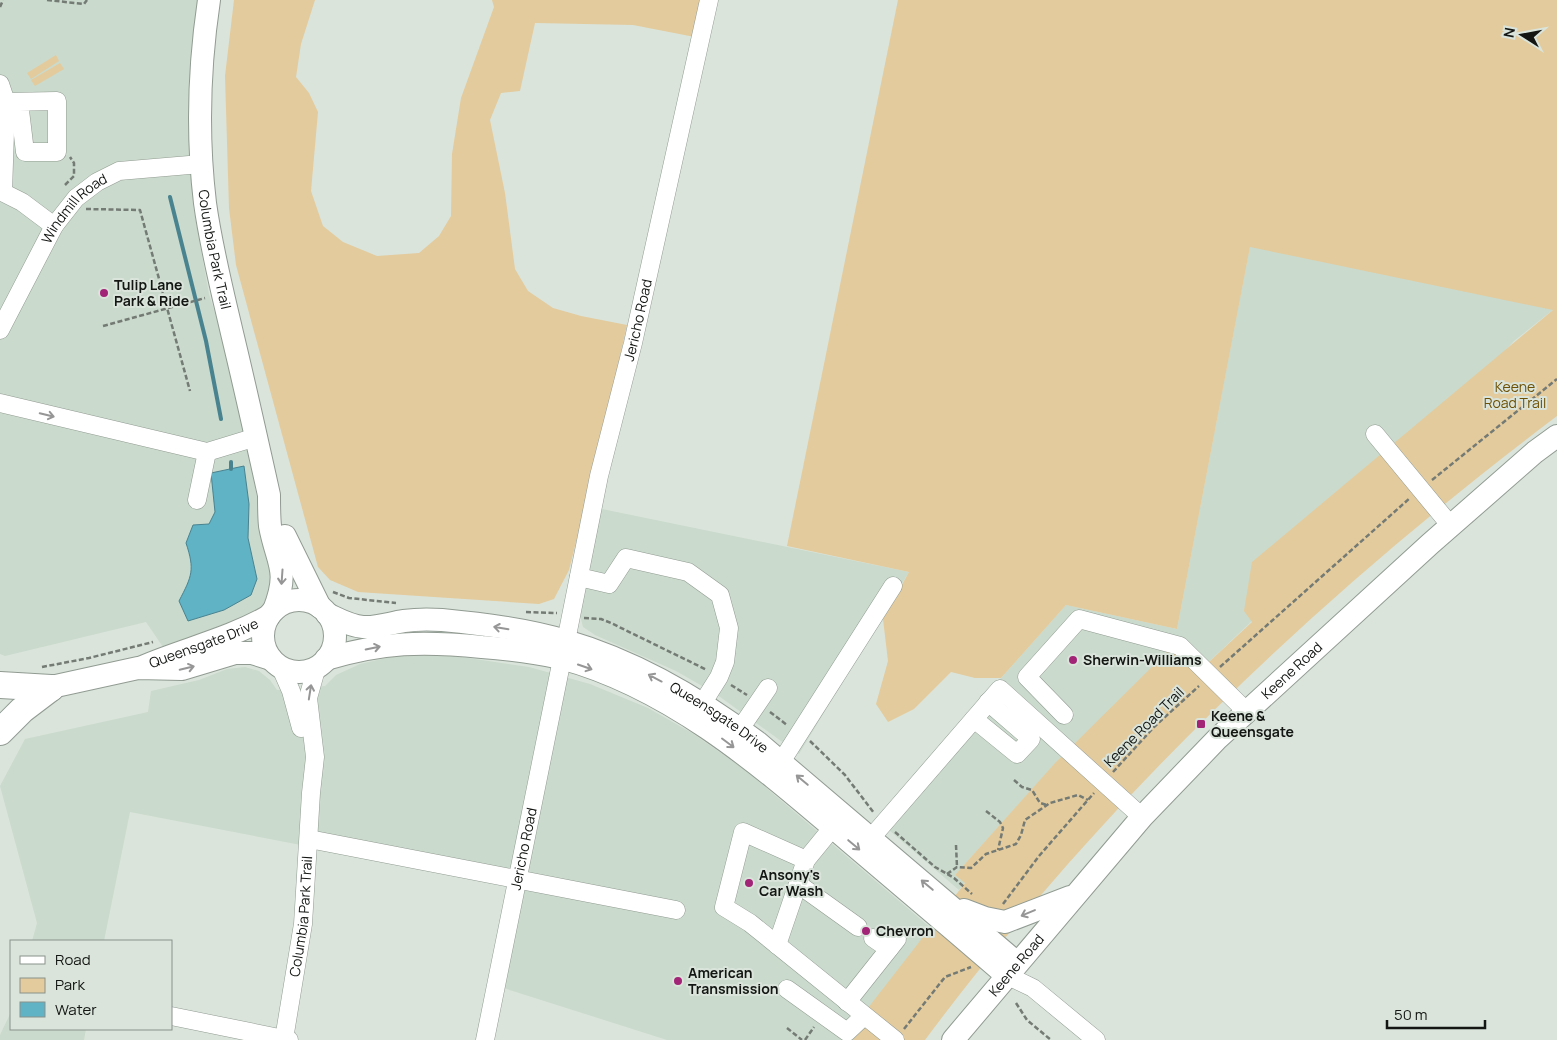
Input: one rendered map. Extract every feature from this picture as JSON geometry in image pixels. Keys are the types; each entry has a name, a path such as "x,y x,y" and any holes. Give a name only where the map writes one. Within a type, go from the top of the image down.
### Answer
{"highway":[{"path":"0,685 45,678"},
{"path":"0,732 22,710 45,678"}],"main road":[{"name":"Columbia Park Trail","path":"209,0 202,65 201,164 205,204 214,254 269,495 296,562 323,610"},
{"name":"Keene Road","path":"953,1040 1011,969 1142,817 1246,712 1451,526 1535,452 1557,436"},
{"name":"Columbia Park Trail","path":"269,495 270,526 282,573 279,598 272,613"},
{"path":"322,663 334,642 334,632 323,610 311,602 292,601 272,613 264,627 263,638 266,649 276,663 299,672 322,663 377,647 408,642 510,649 558,648 564,646 564,650"},
{"name":"Queensgate Drive","path":"323,610 360,627 375,627 414,620 434,620 503,628 564,650 635,667 702,704 740,729 950,905 1011,969"},
{"name":"Queensgate Drive","path":"138,668 178,652 234,634 272,613"},
{"name":"Queensgate Drive","path":"564,650 710,729 1011,969"},
{"name":"Queensgate Drive","path":"0,696 45,678 138,668 182,669 238,653 252,654 276,663"},
{"name":"Queensgate Drive","path":"0,714 45,678"},
{"path":"950,905 985,918 1005,922 1074,895"}],"street":[{"name":"Jericho Road","path":"485,1040 599,476 609,447 636,333 709,0"},
{"path":"0,84 12,102 25,152 57,152 57,101 12,102"},
{"path":"12,102 3,130 1,192 22,202 54,226"},
{"name":"Windmill Road","path":"0,330 54,226 76,198 97,182 119,171 201,164"},
{"path":"0,403 207,452 256,437"},
{"path":"1376,434 1451,526"},
{"path":"197,500 207,452"},
{"path":"579,577 609,584 626,558 688,572 720,595 729,628 725,662 719,677 702,704"},
{"path":"781,762 893,586"},
{"path":"1064,715 1027,677 1079,619 1180,646 1246,712"},
{"name":"Columbia Park Trail","path":"276,663 298,711 310,793"},
{"name":"Columbia Park Trail","path":"287,1040 303,924 310,793 315,757 308,698 322,663"},
{"path":"740,729 768,688"},
{"path":"870,838 1000,689 1142,817"},
{"path":"974,719 1017,754 1032,739 988,702"},
{"path":"777,945 806,860 833,827"},
{"path":"806,860 743,832 724,907 750,923 895,1040"},
{"path":"309,838 676,910"},
{"path":"798,884 858,927"},
{"path":"847,1002 893,944 873,938"},
{"name":"Queensgate Drive","path":"1011,969 1096,1040"},
{"path":"788,989 847,1036 864,1016"},
{"path":"172,1016 287,1040"}],"path":[{"path":"0,7 3,0"},
{"path":"47,0 78,4 84,4 87,0"},
{"path":"57,146 72,158 74,164 74,176 65,185"},
{"path":"85,209 140,210 190,391"},
{"path":"103,326 204,298"},
{"name":"Keene Road Trail","path":"1004,911 1003,904 1018,883 1088,800 1154,727 1420,489 1557,379"},
{"path":"581,618 602,619 612,623 709,671"},
{"path":"45,678 89,658 160,641"},
{"path":"729,683 751,698"},
{"path":"768,710 792,728"},
{"path":"1014,780 1022,787 1032,790 1040,803 1047,805"},
{"path":"947,874 958,867 972,868 986,854 1016,844 1022,835 1025,820 1047,805 1078,795 1088,800"},
{"path":"986,811 1000,822 1003,828 998,850"},
{"path":"956,845 958,867"},
{"path":"895,1040 945,977 971,967"},
{"path":"1016,1003 1028,1020 1051,1040"},
{"path":"787,1028 804,1040 815,1026 821,1031"}],"shaded area":[{"path":"0,0 200,0 189,121 193,206 209,294 227,351 257,496 262,506 274,576 263,605 244,619 163,647 146,622 5,656 0,654"},
{"path":"1250,246 1554,309 1514,341 1252,621 1196,674 1175,653 1062,756 955,875 965,882 959,890 876,819 1066,605 1177,629"},
{"path":"602,509 909,572 799,754 716,694 676,671 595,635 583,627 580,615 582,596"},
{"path":"441,654 529,667 590,684 648,708 692,733 744,769 959,952 891,1040 667,1040 494,985 514,886 130,812 104,940 32,940 37,923 0,786 25,739 148,712 151,691 199,680 227,669 245,667 259,671 270,680 277,690 325,686 336,675 360,664 395,656"},
{"path":"10,1014 10,1030 86,1030 84,1040 0,1040 0,1035"}],"green space":[{"path":"234,0 315,0 301,44 296,77 309,93 318,112 311,191 323,226 343,242 377,256 419,253 439,236 451,216 452,154 461,98 494,7 492,0 713,0 705,39 633,25 535,23 520,91 501,93 490,120 505,193 515,269 528,291 553,308 581,316 627,325 597,459 569,570 554,599 539,604 358,592 330,580 318,567 236,265 229,208 225,76"},
{"path":"898,0 1557,0 1557,416 1469,484 1384,555 1300,629 1219,706 1141,785 1065,867 993,952 925,1040 853,1040 874,1012 868,1008 965,883 955,875 1056,762 1168,651 1175,653 1196,674 1252,622 1244,611 1252,562 1553,310 1250,247 1177,629 1066,605 1001,678 975,678 951,672 914,709 888,722 876,704 888,661 883,619 909,572 787,546"},
{"path":"56,55 59,61 31,79 27,73"},
{"path":"60,63 64,69 35,86 31,80"}],"water":[{"path":"244,466 249,504 248,538 257,579 251,595 224,610 188,621 179,601 191,573 191,560 186,543 193,525 209,524 215,512 211,473"}],"waterway":[{"path":"170,197 206,341 221,419"},
{"path":"231,462 231,469"}],"place":[{"name":"Tulip Lane Park & Ride","path":"104,293"},
{"name":"Sherwin-Williams","path":"1073,660"},
{"name":"Keene & Queensgate","path":"1201,724"},
{"name":"Ansony's Car Wash","path":"749,883"},
{"name":"Chevron","path":"866,931"},
{"name":"American Transmission","path":"678,981"}]}
